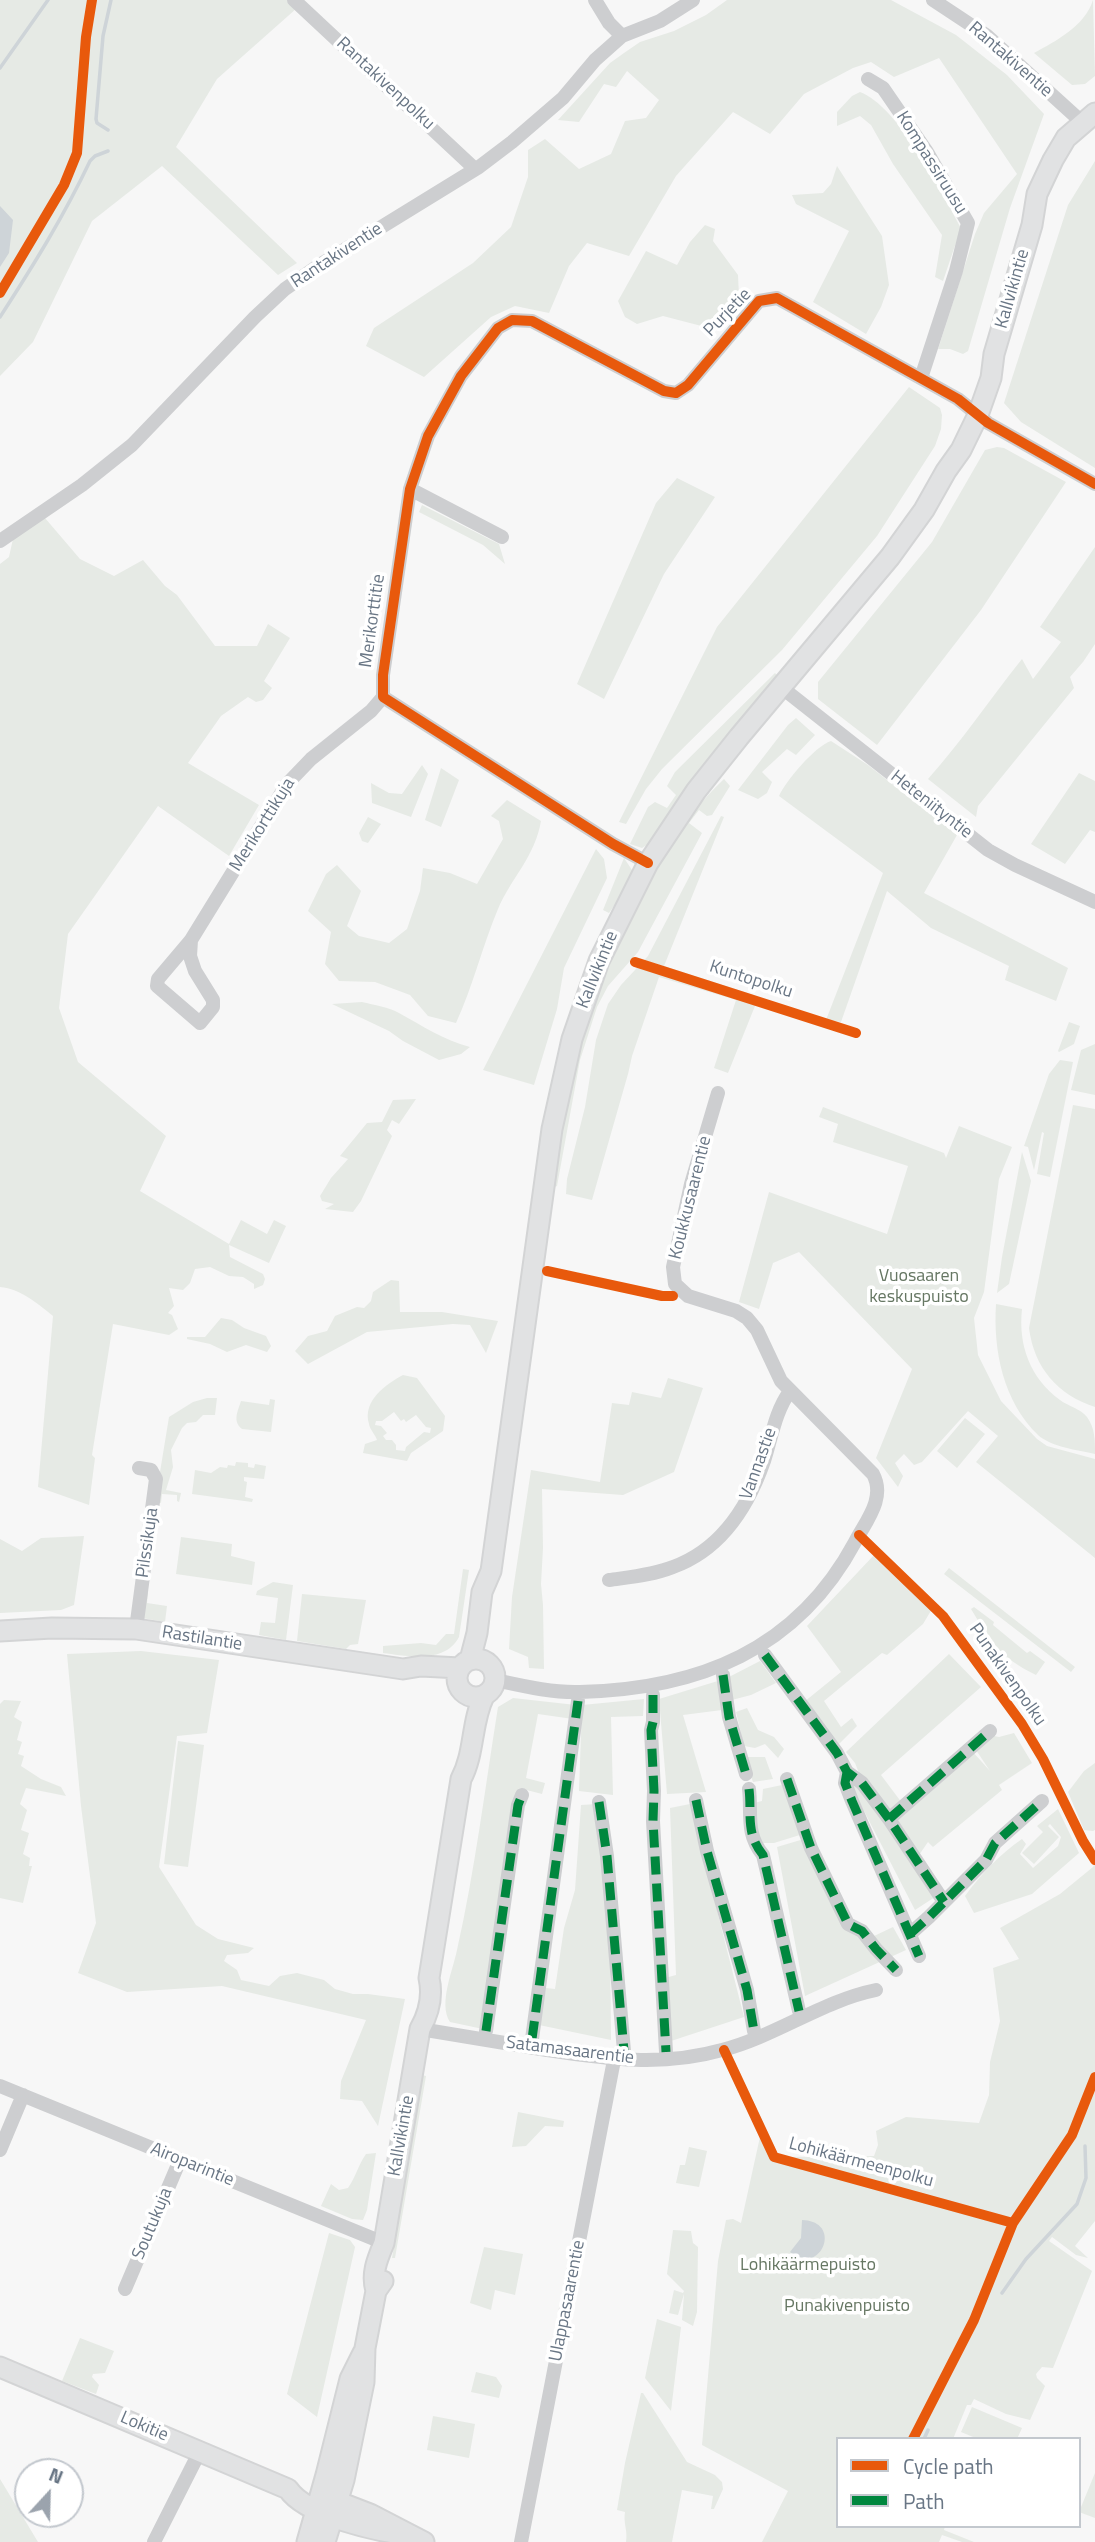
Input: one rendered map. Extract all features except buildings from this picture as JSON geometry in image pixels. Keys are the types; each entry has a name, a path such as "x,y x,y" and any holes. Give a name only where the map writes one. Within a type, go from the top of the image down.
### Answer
{"main road":[{"name":"Kallvikintie","path":"325,2542 327,2506 350,2379 365,2348 376,2291 383,2282 386,2264 384,2243 420,2029 427,2018 432,1992 429,1978 461,1779 470,1762 477,1715 475,1678 488,1643 495,1594 491,1571 529,1283 558,1096 572,1039 599,961 648,863 696,791 890,557 924,510 946,471 953,444 973,411 982,375 994,354 1032,225 1090,118"},
{"name":"Rastilantie","path":"0,1631 52,1628 136,1629 403,1669 417,1676 475,1678"},
{"name":"Lokitie","path":"0,2367 288,2489 296,2487 327,2506 386,2532 416,2539"},
{"name":"Kallvikintie","path":"307,2542 327,2506"}],"street":[{"name":"Rantakivenpolku","path":"294,0 475,169"},
{"path":"594,0 609,23 622,36"},
{"name":"Rantakiventie","path":"0,541 82,485 132,444 285,289 475,169 538,121 563,98 603,52 622,36 660,22 693,0"},
{"name":"Rantakiventie","path":"933,0 986,35 1090,118"},
{"name":"Kompassiruusu","path":"868,79 883,88 921,142 968,223 956,271 921,378"},
{"name":"Purjetie","path":"520,318 532,321 664,391 676,393 688,385 759,301 777,298 921,378 1018,441 1095,484"},
{"name":"Merikorttitie","path":"383,697 383,675 410,489 428,436 462,374 498,328 520,318"},
{"path":"410,489 502,537"},
{"name":"Heteniityntie","path":"781,687 1001,858 1095,902"},
{"path":"383,697 613,844 648,863"},
{"name":"Merikorttikuja","path":"191,940 190,956 195,971 213,1000 213,1007 200,1023 156,983 158,979 191,940 288,783 311,760 371,711 383,697"},
{"name":"Koukkusaarentie","path":"475,1678 579,1692 672,1681 696,1675 742,1657 779,1634 824,1591 844,1562 875,1504 878,1488 873,1474 777,1376 761,1338 747,1318 736,1311 688,1296 680,1290 673,1277 691,1184 718,1093"},
{"name":"Vannastie","path":"609,1580 675,1567 713,1544 725,1533 754,1488 777,1412 790,1391"},
{"name":"Pilssikuja","path":"136,1629 156,1483 151,1470 139,1468"},
{"path":"765,1655 837,1754 847,1772 862,1783 944,1902"},
{"path":"723,1675 729,1717 747,1781 750,1801 747,1807 755,1845 763,1855 799,2011"},
{"path":"653,1695 653,1722 650,1730 653,1821 666,2052"},
{"path":"532,2039 579,1701"},
{"path":"888,1819 990,1731"},
{"path":"847,1772 845,1783 852,1801 919,1956"},
{"path":"787,1779 811,1848 848,1924 862,1931 896,1969"},
{"path":"486,2031 517,1805 522,1795"},
{"path":"696,1800 747,1990 754,2031"},
{"path":"910,1934 986,1860 995,1843 1042,1801"},
{"name":"Ulappasaarentie","path":"521,2542 619,2056 607,1856 599,1802"},
{"name":"Satamasaarentie","path":"420,2029 667,2060 724,2050 777,2030 849,1995 876,1990"},
{"name":"Airoparintie","path":"0,2086 384,2243"},
{"path":"0,2150 23,2095"},
{"name":"Soutukuja","path":"125,2289 180,2160"},
{"path":"154,2542 200,2451"}],"green space":[{"path":"0,0 298,0 297,8 217,79 176,147 297,263 278,275 162,166 92,221 33,342 0,376"},
{"path":"727,0 891,0 956,35 1007,75 1044,114 1010,208 968,351 963,354 950,349 938,349 984,213 1017,174 939,58 894,77 871,62 853,68 804,94 770,134 733,112 676,176 629,256 587,243 569,266 549,313 515,306 491,317 424,377 366,346 374,328 473,263 511,227 528,177 528,150 545,139 579,169 611,154 625,121 646,118 659,100 627,71 616,87 604,84 579,122 558,120 610,63 640,42 674,31 706,15"},
{"path":"1093,0 1095,76 1085,84 1072,85 1034,53 1077,25 1084,18"},
{"path":"860,92 874,100 904,132 931,173 961,228 943,281 935,277 942,235 893,164 871,125 860,116 837,126 837,112 852,96"},
{"path":"1095,161 1095,468 1021,422 1004,403 1068,205"},
{"path":"837,166 882,236 889,285 881,307 866,334 813,302 849,231 796,204 792,195 823,193 831,184"},
{"path":"705,225 715,229 713,241 738,275 739,296 713,329 663,316 637,324 625,317 618,301 646,251 677,265 690,242"},
{"path":"909,387 940,408 941,429 935,446 877,536 782,650 662,769 646,789 626,824 619,822 717,627"},
{"path":"1004,448 1066,482 981,610 877,745 818,699 818,682 932,542 985,450"},
{"path":"677,478 715,497 664,574 604,699 577,684 656,503"},
{"path":"422,505 499,544 505,564 483,545 419,512"},
{"path":"45,518 80,559 114,576 143,560 165,586 177,595 215,646 257,646 268,624 290,638 264,681 272,688 263,700 256,702 248,697 221,716 188,763 259,805 229,856 158,806 68,934 59,1008 78,1062 166,1136 140,1191 229,1244 241,1220 267,1234 274,1220 286,1226 269,1263 229,1245 230,1257 263,1274 263,1285 254,1289 254,1284 243,1277 229,1276 210,1267 195,1269 190,1283 183,1290 169,1288 174,1306 168,1313 172,1315 178,1329 169,1335 113,1324 92,1455 95,1458 89,1505 38,1487 53,1316 22,1294 0,1287 0,564 9,557 13,539"},
{"path":"1095,547 1095,644 1070,677 1074,688 978,806 976,817 928,779 1022,659 1033,679 1061,642 1040,627"},
{"path":"775,673 778,676 650,843 642,848 630,844 648,807 655,802 667,808 676,795 667,786 675,772"},
{"path":"796,718 815,735 796,755 787,749 762,772 772,782 767,793 758,799 738,790 788,725"},
{"path":"831,741 868,765 957,835 924,893 1068,968 1056,1001 1005,980 1009,966 931,928 887,891 841,1022 826,1020 883,873 779,796 802,765 824,744"},
{"path":"422,765 428,774 411,817 372,803 371,783 389,793 402,794"},
{"path":"441,768 459,780 441,827 425,820"},
{"path":"1079,773 1095,781 1095,832 1090,830 1065,864 1031,844"},
{"path":"724,779 730,786 712,815 707,816 699,810 689,823 702,833 638,952 608,986 597,1007 580,1060 557,1186 553,1188 570,1085 599,989 618,941 665,851 693,812"},
{"path":"507,800 541,821 534,846 498,909 456,1023 428,1016 410,995 375,982 339,981 325,964 331,932 308,911 326,874 337,865 361,891 347,926 359,936 389,943 407,929 420,891 423,868 450,873 477,884 503,839 499,821 491,816"},
{"path":"721,816 724,817 664,966 754,995 755,1006 728,1073 714,1068 736,1000 659,977 632,1056 592,1200 566,1194 596,1040 608,1004 621,985 648,956"},
{"path":"368,817 381,824 368,843 362,841 359,833"},
{"path":"596,849 604,859 607,878 564,968 557,1009 534,1085 483,1070"},
{"path":"624,858 632,870 630,883 609,913 603,910"},
{"path":"362,1002 395,1011 442,1037 470,1047 461,1054 439,1060 389,1031 332,1004"},
{"path":"1069,1022 1080,1026 1074,1044 1059,1052 1058,1051"},
{"path":"1095,1044 1095,1095 1071,1090 1081,1050"},
{"path":"1060,1060 1073,1062 1050,1177 1037,1174 1044,1133 1042,1132 1034,1170 1028,1147 1024,1146 1049,1074"},
{"path":"416,1099 399,1124 392,1120 387,1130 392,1136 353,1212 325,1209 334,1204 322,1201 320,1196 348,1159 340,1156 367,1123 382,1122 393,1100"},
{"path":"1073,1105 1095,1109 1095,1407 1070,1395 1050,1378 1036,1356 1029,1328"},
{"name":"Vuosaaren keskuspuisto","path":"823,1107 944,1153 946,1158 959,1126 1012,1147 999,1179 984,1292 974,1318 978,1355 1001,1401 1037,1439 1047,1446 1095,1459 1095,1558 976,1462 998,1436 968,1411 922,1462 914,1465 904,1454 895,1463 903,1476 898,1487 876,1458 912,1369 799,1252 773,1263 759,1309 739,1302 769,1192 887,1234 908,1166 833,1142 838,1124 819,1117"},
{"path":"1022,1152 1031,1181 1009,1284 997,1293 1002,1257"},
{"path":"391,1280 399,1281 400,1312 442,1312 498,1321 486,1353 470,1325 453,1324 367,1332 308,1364 295,1351 308,1336 327,1331 335,1316 357,1307 364,1308 371,1301 373,1292"},
{"path":"996,1304 1022,1309 1022,1335 1028,1360 1041,1382 1050,1391 1090,1421 1095,1439 1095,1454 1065,1448 1043,1439 1016,1407 999,1357"},
{"path":"221,1318 232,1320 244,1328 266,1336 271,1346 267,1352 246,1345 227,1352 210,1344 187,1339 205,1337"},
{"path":"403,1375 417,1378 445,1416 443,1431 411,1453 407,1461 363,1453 365,1444 377,1440 369,1424 372,1401 383,1388","holes":["394,1412 401,1421 404,1419 406,1422 416,1415 426,1427 431,1428 430,1433 424,1432 406,1447 405,1451 396,1450 392,1440 386,1440 383,1436 387,1433 381,1426 375,1425 376,1421 382,1421"]},
{"path":"668,1378 703,1388 674,1472 623,1495 542,1489 544,1669 529,1668 528,1657 509,1649 512,1597 531,1470 600,1482 612,1403 629,1405 632,1392 661,1398"},
{"path":"217,1398 215,1415 203,1415 196,1422 187,1423 171,1450 173,1467 166,1490 181,1493 179,1502 177,1495 162,1494 161,1503 158,1502 169,1417 193,1402"},
{"path":"270,1399 275,1400 271,1432 242,1429 239,1426 237,1416 241,1401 269,1405"},
{"path":"965,1418 985,1434 957,1468 937,1451"},
{"path":"236,1462 248,1463 248,1467 254,1468 255,1464 266,1466 264,1479 244,1477 247,1482 245,1497 253,1499 252,1502 192,1494 195,1470 211,1473 220,1467 235,1466"},
{"path":"84,1536 74,1605 61,1610 0,1613 0,1539 22,1551 41,1538"},
{"path":"181,1537 232,1544 231,1556 255,1562 252,1585 176,1574"},
{"path":"875,1554 932,1609 923,1624 887,1655 882,1653 824,1701 841,1727 852,1718 857,1726 839,1744 804,1702 841,1672 807,1626"},
{"path":"949,1568 1075,1667 1071,1672 944,1574"},
{"path":"463,1569 469,1570 459,1637 453,1646 435,1655 425,1656 383,1653 383,1646 421,1643 436,1645 446,1634 454,1634"},
{"path":"273,1582 293,1585 286,1640 259,1635 261,1622 275,1623 278,1598 256,1595 257,1591"},
{"path":"145,1592 148,1593 147,1603 167,1606 165,1622 142,1618"},
{"path":"302,1594 366,1600 358,1644 350,1645 346,1649 297,1641"},
{"path":"974,1607 1027,1653 1030,1651 1045,1662 1036,1675 1013,1662 997,1648 971,1609"},
{"path":"141,1651 219,1660 207,1733 177,1736 159,1867 196,1925 218,1939 254,1948 248,1953 227,1955 224,1961 237,1970 241,1980 269,1986 280,1976 297,1973 324,1980 335,1989 353,1994 405,1999 378,2126 362,2101 340,2099 341,2081 366,2020 222,1986 127,1992 78,1973 96,1923 81,1806 67,1654"},
{"path":"949,1654 981,1687 881,1775 902,1803 889,1813 861,1778 855,1763 846,1752"},
{"path":"760,1661 776,1683 751,1695 728,1701 727,1678"},
{"path":"721,1680 722,1710 683,1715 706,1792 667,1794 659,1699"},
{"path":"513,1698 576,1705 573,1719 538,1714 526,1778 545,1783 542,1794 519,1788 515,1799 483,2029 450,2022 445,2006 469,1890 498,1707"},
{"path":"644,1699 643,1716 611,1717 613,1795 579,1791 582,1705"},
{"path":"4,1700 21,1701 14,1717 22,1722 17,1740 22,1742 18,1754 24,1756 21,1766 41,1779 61,1787 66,1796 26,1788 20,1804 27,1810 21,1830 29,1833 23,1854 30,1858 29,1866 32,1866 23,1903 0,1898 0,1704"},
{"path":"747,1708 758,1730 774,1737 784,1749 778,1758 765,1744 755,1748 744,1746 736,1712"},
{"path":"1014,1733 1032,1763 999,1785 1002,1790 933,1847 928,1842 919,1855 896,1820 972,1751 990,1771 976,1750 989,1735 999,1737"},
{"path":"178,1741 204,1745 188,1867 164,1864"},
{"path":"744,1757 765,1757 773,1779 753,1782"},
{"path":"1095,1763 1093,1831 1084,1830 1068,1792 1084,1771"},
{"path":"848,1780 855,1781 935,1897 915,1910"},
{"path":"782,1785 803,1834 774,1843 758,1843 750,1804 762,1801 763,1789"},
{"path":"597,1804 610,1940 611,2040 539,2025 546,1988 555,1989 564,1928 575,1890 581,1805"},
{"path":"690,1804 744,2017 668,2042 665,1978 676,1975 670,1808"},
{"path":"1058,1809 1079,1853 1032,1894 974,1913 965,1896 991,1865 1014,1845 1022,1839 1026,1844 1020,1854 1033,1868 1058,1846 1061,1837 1050,1824 1048,1826 1059,1837 1034,1864 1022,1853 1043,1832 1037,1826"},
{"path":"804,1839 835,1911 872,1937 893,1927 906,1950 805,1996 777,1847"},
{"name":"Punakivenpuisto","path":"1095,1862 1095,2221 1075,2246 1088,2258 1076,2255 1052,2237 1049,2241 1092,2271 1053,2368 1042,2367 1036,2374 1045,2386 1030,2420 1006,2414 974,2399 971,2405 967,2405 954,2437 836,2437 836,2528 944,2528 974,2542 962,2542 942,2535 939,2542 762,2542 788,2491 702,2445 718,2261 726,2220 733,2219 741,2223 760,2137 725,2064 735,2062 778,2154 782,2157 874,2156 878,2145 876,2131 906,2117 979,2123 989,2095 990,2062 1000,2021 993,1968 1019,1959 1000,1928 1060,1894 1093,1867"},
{"path":"422,2075 426,2076 395,2258 392,2258"},
{"path":"518,2112 564,2121 563,2127 545,2126 526,2146 512,2147"},
{"path":"689,2147 707,2151 699,2187 676,2183 680,2165 685,2165"},
{"path":"376,2153 363,2220 352,2219 321,2206 331,2184 339,2190 348,2188 366,2154"},
{"path":"673,2230 691,2231 693,2243 698,2247 697,2312 693,2326 682,2320 684,2294 678,2315 669,2313 674,2290 684,2291 667,2274"},
{"path":"329,2233 350,2240 355,2247 317,2417 287,2394"},
{"path":"484,2247 523,2254 515,2295 495,2290 491,2310 470,2303"},
{"path":"657,2319 681,2327 671,2411 645,2378"},
{"path":"80,2338 114,2351 105,2373 93,2374 92,2377 99,2385 96,2394 62,2381"},
{"path":"476,2372 496,2377 502,2386 499,2398 471,2392"},
{"path":"641,2393 687,2462 715,2475 722,2482 723,2489 714,2509 711,2509 713,2496 682,2490 672,2542 626,2542 625,2512 617,2510"},
{"path":"972,2407 1022,2428 1018,2437 973,2437 961,2432"},
{"path":"433,2416 475,2424 469,2458 427,2450"},
{"path":"1095,2473 1095,2518 1081,2513"},
{"path":"0,2479 14,2502 14,2528 30,2528 38,2542 0,2542"}],"shaded area":[{"path":"0,206 13,220 9,253 0,267"},
{"path":"802,2220 815,2223 822,2229 825,2237 818,2254 811,2258 801,2258 790,2252 801,2238"}],"waterway":[{"path":"0,68 48,0"},
{"path":"108,130 97,123 96,119 103,36 111,0"},
{"path":"0,317 48,240 90,161 108,151"},
{"path":"1002,2293 1026,2259 1077,2204 1086,2178 1085,2146"},
{"path":"925,2437 928,2430"}],"marked path":[{"path":"765,1655 837,1753 847,1772 862,1783 889,1819 944,1902"},
{"path":"723,1675 729,1717 746,1774"},
{"path":"653,1695 653,1821 666,2052"},
{"path":"532,2039 578,1701"},
{"path":"889,1819 990,1731"},
{"path":"847,1772 845,1783 852,1801 919,1956"},
{"path":"787,1779 811,1848 848,1924 862,1931 896,1970"},
{"path":"749,1789 751,1831 763,1855 799,2011"},
{"path":"486,2031 518,1805 522,1795"},
{"path":"696,1800 707,1851 747,1990 754,2031"},
{"path":"910,1934 986,1860 995,1843 1042,1801"},
{"path":"599,1802 607,1856 624,2051"}],"cycle path":[{"path":"0,293 64,185 77,153 86,37 92,0"},
{"path":"648,863 613,844 383,697 383,675 410,489 428,436 461,376 498,328 512,320 532,321 664,391 676,393 688,385 759,301 777,298 958,399 988,423 1095,484"},
{"name":"Kuntopolku","path":"635,962 856,1033"},
{"path":"547,1271 662,1296 673,1296"},
{"name":"Punakivenpolku","path":"859,1535 943,1616 1022,1724 1095,1860"},
{"name":"Lohikäärmeenpolku","path":"724,2050 774,2157 1013,2223"},
{"path":"914,2437 974,2320 1013,2223 1072,2135 1095,2077"}],"park label":[{"name":"Lohikäärmepuisto","path":"808,2266"}]}
